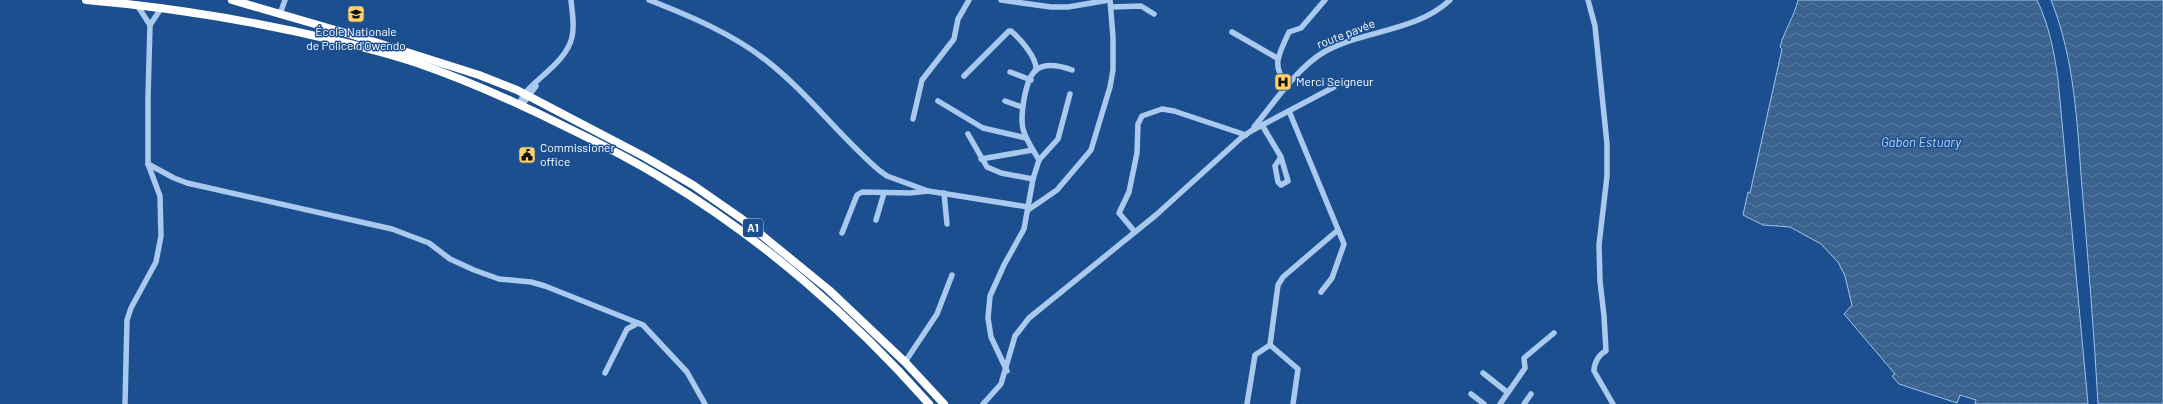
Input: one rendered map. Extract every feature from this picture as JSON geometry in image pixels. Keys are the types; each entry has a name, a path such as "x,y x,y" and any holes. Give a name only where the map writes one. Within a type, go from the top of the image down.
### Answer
{"highway":[{"name":"A1","path":"86,0 162,7 265,24 364,47 465,80 520,104 621,155 666,180 732,225 805,282 854,325 929,404"},
{"name":"A1","path":"232,0 450,65 526,95 640,153 718,202 829,290 905,362 944,404"}],"street":[{"path":"280,14 285,0"},
{"path":"520,104 526,95 562,57 570,44 573,28 570,0"},
{"path":"649,0 712,28 749,48 789,79 880,171 887,176 928,191"},
{"path":"913,118 922,80 954,39 958,19 970,0"},
{"path":"842,232 859,192 884,194 928,191 1028,209 1057,190 1091,150 1110,87 1113,37 1112,7 1110,0 1062,7 1001,0"},
{"path":"1288,86 1280,77 1277,58 1289,32 1301,28 1325,0"},
{"name":"route pavée","path":"1251,131 1308,64 1326,51 1416,20 1437,10 1450,0"},
{"path":"1588,0 1595,26 1607,144 1607,176 1599,245 1600,281 1606,352 1598,358 1594,366 1594,371 1613,404"},
{"path":"136,4 150,25"},
{"path":"1112,7 1141,6 1154,14"},
{"path":"126,404 127,320 131,308 156,262 161,236 160,196 148,164 150,25 153,17 162,7"},
{"path":"964,76 1009,31 1011,31 1024,44 1036,63 1036,70 1022,107 1022,127 1026,138 1039,160"},
{"path":"1232,32 1277,58"},
{"path":"1036,70 1044,66 1057,65 1072,70"},
{"path":"1010,72 1031,80"},
{"path":"983,404 1001,384 1007,371 1016,336 1029,318 1135,232 1251,131 1334,87"},
{"path":"1007,371 991,337 988,318 990,296 1004,265 1019,240 1028,209 1033,179 1039,160 1058,139 1070,94"},
{"path":"938,101 983,128 1026,138"},
{"path":"1005,101 1022,107"},
{"path":"1135,232 1119,214 1129,192 1137,148 1138,129 1142,116 1162,109 1174,111 1246,135"},
{"path":"1289,111 1344,246 1332,278 1321,292"},
{"path":"1262,125 1281,157"},
{"path":"968,134 985,165 993,170 1033,179"},
{"path":"981,159 1033,150"},
{"path":"148,164 187,183 392,230 429,243 450,259 474,270 499,279 531,282 545,286 643,325 687,372 705,404"},
{"path":"944,193 946,224"},
{"path":"876,220 884,194"},
{"path":"1247,404 1255,355 1270,344 1280,281 1338,230"},
{"path":"905,362 937,314 952,275"},
{"path":"605,374 627,329 633,324 643,325"},
{"path":"1500,404 1525,368 1524,358 1554,333"},
{"path":"1270,344 1298,369 1293,404"},
{"path":"1483,373 1507,392"},
{"path":"1471,394 1484,404"},
{"path":"1524,404 1531,394"}],"water":[{"name":"Gabon Estuary","path":"1798,0 2037,0 2045,19 2055,58 2058,79 2088,404 1975,404 1976,400 1960,395 1957,403 1899,384 1892,376 1895,374 1844,314 1852,305 1845,276 1838,262 1821,244 1790,227 1763,225 1743,215 1748,192 1750,193 1782,49 1780,47"},
{"path":"2051,0 2163,0 2163,404 2098,404 2089,268 2074,92 2065,46"}],"place":[{"name":"École Nationale de Police d’Owendo","path":"356,14"},
{"name":"Merci Seigneur","path":"1283,82"},
{"name":"Commissioner office","path":"527,155"}]}
